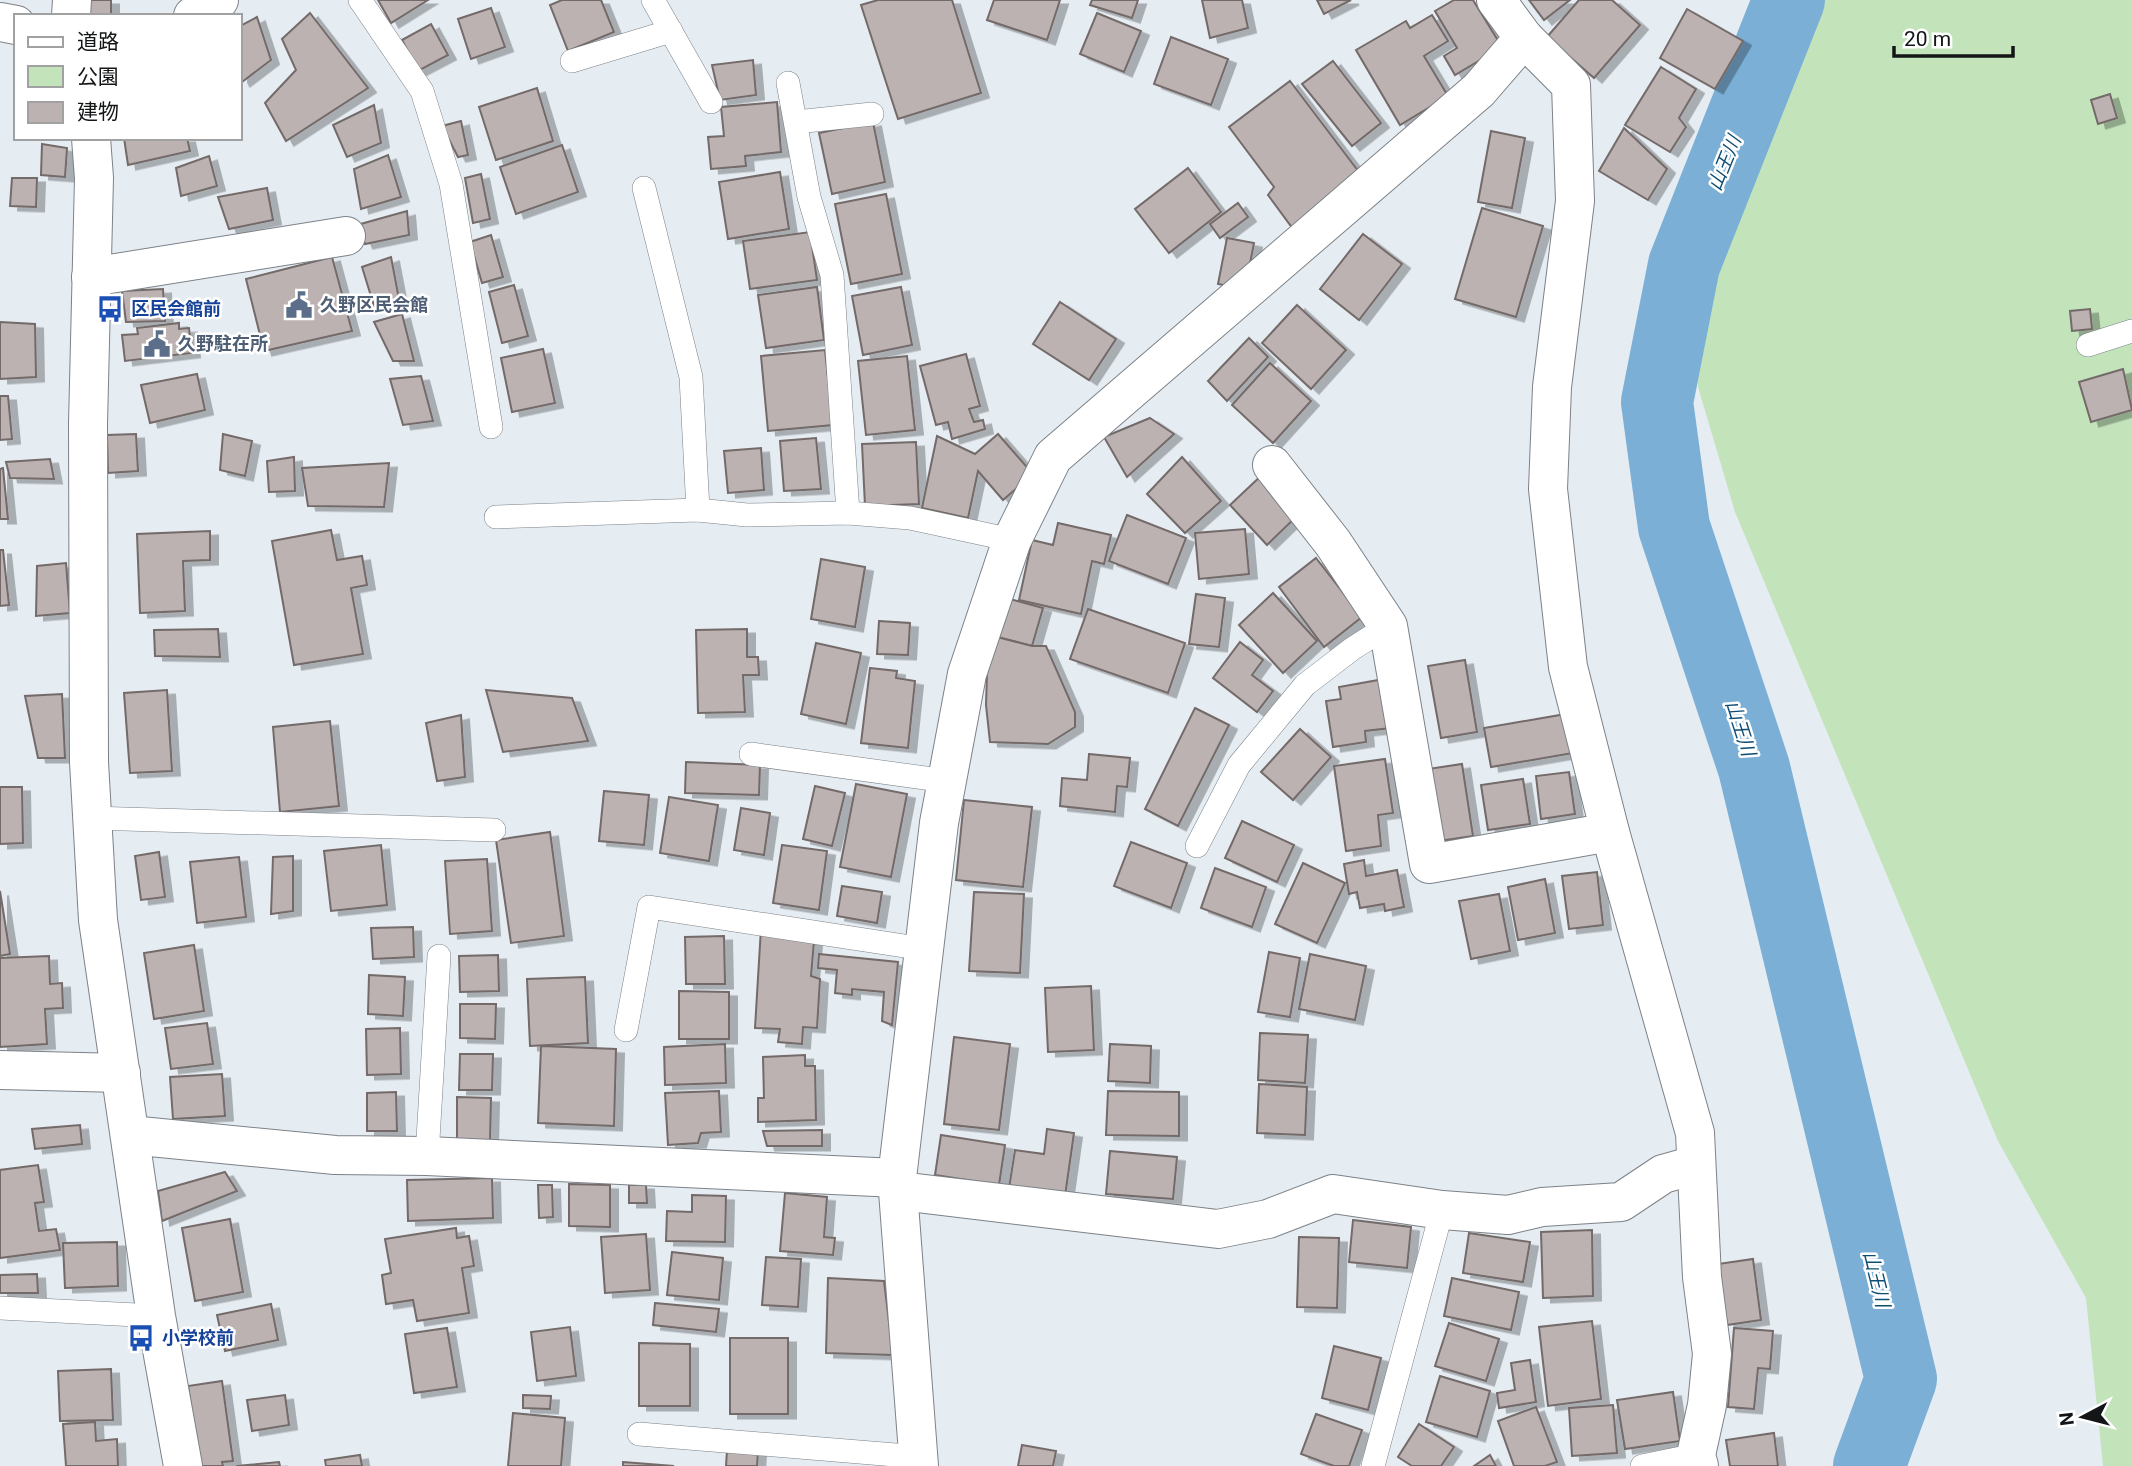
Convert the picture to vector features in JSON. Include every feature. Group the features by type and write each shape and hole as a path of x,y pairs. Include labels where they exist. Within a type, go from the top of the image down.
{"street":[{"path":"196,14 219,0"},
{"path":"1496,0 1524,38 1571,85 1575,201 1552,387 1548,489 1568,667 1610,832 1695,1133 1702,1277 1712,1354 1707,1405 1697,1461"},
{"path":"920,1462 898,1184 939,823 967,674 1012,540 1053,457 1479,90 1524,38"},
{"path":"91,140 94,178 88,438 91,817 98,920 156,1316 183,1466"},
{"path":"91,277 346,236"},
{"path":"1272,465 1333,543 1388,626 1429,864 1610,832"},
{"path":"0,1070 121,1073"},
{"path":"130,1135 334,1155 427,1156 898,1184 1218,1229 1268,1219 1333,1194 1442,1210 1508,1215 1542,1208 1621,1202 1663,1174 1695,1165"}],"lane":[{"path":"360,0 422,91 451,184 491,427"},
{"path":"653,0 711,102"},
{"path":"572,61 671,31"},
{"path":"788,83 809,197 832,275 848,513"},
{"path":"796,122 872,114"},
{"path":"644,188 691,377 698,510"},
{"path":"2088,345 2132,331"},
{"path":"496,517 698,510 747,515 848,513 911,518 1012,540"},
{"path":"1197,846 1239,765 1305,685 1352,649 1388,626"},
{"path":"751,754 947,780"},
{"path":"91,817 494,830"},
{"path":"626,1030 649,907 924,949"},
{"path":"427,1156 439,956"},
{"path":"1373,1466 1442,1210"},
{"path":"0,1308 156,1316"},
{"path":"639,1434 920,1462"},
{"path":"1642,1466 1697,1461"}],"green space":[{"path":"1781,0 2132,0 2132,1466 2103,1466 2086,1298 1998,1141 1735,512 1698,387 1690,254 1739,58"}],"building":[{"path":"87,0 111,0 111,14 87,14"},
{"path":"378,0 428,0 391,23"},
{"path":"562,0 601,0 614,32 568,51 550,5"},
{"path":"878,0 952,0 981,93 898,119 861,5"},
{"path":"994,0 1060,0 1047,40 987,20"},
{"path":"1092,0 1138,0 1132,18 1090,5"},
{"path":"1202,0 1242,0 1248,28 1210,38"},
{"path":"1317,0 1351,0 1324,14"},
{"path":"1454,0 1473,0 1502,47 1455,75 1444,56 1457,48 1435,11"},
{"path":"1529,0 1570,0 1544,20"},
{"path":"1579,0 1612,0 1640,25 1594,78 1547,37"},
{"path":"491,8 505,47 471,59 458,19"},
{"path":"1687,9 1743,41 1715,89 1660,58"},
{"path":"310,13 368,88 286,141 265,103 296,70 282,39"},
{"path":"1097,13 1141,31 1124,72 1080,54"},
{"path":"1432,15 1448,41 1424,56 1448,96 1400,125 1356,50 1406,21 1410,28"},
{"path":"257,17 271,60 242,82 242,25"},
{"path":"431,24 448,55 418,71 402,40"},
{"path":"1171,37 1228,59 1211,105 1154,84"},
{"path":"753,60 756,95 720,100 712,65"},
{"path":"1333,61 1381,123 1352,146 1302,84"},
{"path":"1661,67 1696,89 1679,118 1686,127 1670,152 1625,125"},
{"path":"1290,81 1365,180 1296,233 1268,195 1274,187 1229,127"},
{"path":"537,88 553,141 496,160 479,107"},
{"path":"2110,94 2117,118 2098,124 2091,100"},
{"path":"777,102 781,152 745,156 746,166 711,169 708,137 724,136 721,107"},
{"path":"374,105 381,143 347,157 333,125"},
{"path":"461,121 468,155 458,157 442,126"},
{"path":"873,122 885,182 832,194 819,133"},
{"path":"1624,128 1667,169 1648,200 1599,171"},
{"path":"1491,131 1525,138 1512,208 1478,202"},
{"path":"124,140 187,140 190,151 128,165"},
{"path":"42,144 67,148 65,177 41,175"},
{"path":"562,145 578,192 516,214 500,167"},
{"path":"388,155 401,197 361,209 354,169"},
{"path":"209,156 217,186 181,196 176,168"},
{"path":"1188,168 1221,212 1169,253 1135,209"},
{"path":"780,172 789,229 728,239 719,182"},
{"path":"481,174 490,219 473,223 465,178"},
{"path":"12,178 37,178 36,207 10,206"},
{"path":"267,188 273,220 229,229 218,197"},
{"path":"886,194 902,274 851,284 835,204"},
{"path":"1238,203 1248,217 1220,238 1210,224"},
{"path":"1482,208 1543,226 1516,317 1455,299"},
{"path":"407,211 409,235 365,244 357,225"},
{"path":"810,232 817,280 750,289 743,241"},
{"path":"1363,234 1402,264 1359,320 1320,289"},
{"path":"491,235 503,277 482,283 470,242"},
{"path":"1227,238 1254,243 1245,289 1218,284"},
{"name":"久野区民会館","path":"332,257 352,331 264,351 246,279"},
{"path":"391,257 399,299 374,306 362,267"},
{"path":"514,285 528,336 502,343 489,292"},
{"path":"817,287 824,340 766,348 758,295"},
{"path":"901,287 912,345 863,355 852,296"},
{"path":"163,289 165,321 126,322 122,291"},
{"path":"1060,302 1116,339 1089,380 1033,344"},
{"path":"1297,305 1346,350 1311,389 1262,343"},
{"path":"2090,309 2092,329 2072,331 2070,311"},
{"path":"402,314 414,361 393,361 374,322"},
{"path":"0,322 35,324 36,377 0,379"},
{"name":"久野駐在所","path":"179,323 179,329 189,328 192,353 125,361 122,335 138,334 137,328"},
{"path":"1249,338 1268,357 1227,401 1208,381"},
{"path":"543,349 555,403 512,412 501,358"},
{"path":"825,350 833,425 768,431 761,356"},
{"path":"966,354 980,406 969,409 974,422 983,420 985,429 952,439 948,422 936,425 920,366"},
{"path":"907,356 915,430 866,435 858,361"},
{"path":"1270,363 1311,401 1273,443 1232,405"},
{"path":"2123,369 2132,410 2091,422 2079,382"},
{"path":"197,374 205,410 150,423 141,385"},
{"path":"421,376 433,421 403,425 390,379"},
{"path":"0,396 8,396 12,439 0,440"},
{"path":"1150,418 1174,434 1127,477 1104,437"},
{"path":"136,434 138,471 108,473 107,435"},
{"path":"223,434 252,441 245,476 220,470"},
{"path":"998,434 1033,474 1003,500 978,471 968,518 922,508 937,436 975,454"},
{"path":"816,438 821,489 784,491 780,441"},
{"path":"916,442 919,504 865,506 862,444"},
{"path":"761,448 764,490 728,493 724,451"},
{"path":"294,457 295,491 269,492 267,461"},
{"path":"1182,457 1221,501 1185,533 1147,494"},
{"path":"50,459 54,479 10,478 6,462"},
{"path":"389,463 384,507 308,506 302,468"},
{"path":"3,468 8,519 0,519 0,469"},
{"path":"1264,473 1301,512 1267,545 1230,505"},
{"path":"1127,515 1186,538 1168,584 1109,561"},
{"path":"1058,523 1111,535 1104,564 1092,561 1081,614 1019,600 1032,540 1053,545"},
{"path":"1245,529 1249,574 1199,579 1195,533"},
{"path":"331,530 337,560 362,556 367,585 351,588 363,654 294,665 272,541"},
{"path":"210,531 210,560 183,561 185,611 140,613 137,534"},
{"path":"0,550 3,550 9,605 0,606"},
{"path":"1316,558 1362,617 1324,647 1279,587"},
{"path":"821,559 865,567 855,627 811,619"},
{"path":"66,563 70,613 36,616 37,566"},
{"path":"1273,593 1317,641 1283,673 1239,625"},
{"path":"1196,594 1225,598 1219,647 1189,644"},
{"path":"1010,599 1043,608 1032,646 997,637"},
{"path":"1088,609 1185,643 1168,693 1070,659"},
{"path":"879,621 910,623 908,655 877,654"},
{"path":"218,629 220,657 155,656 154,630"},
{"path":"747,629 747,657 758,657 759,675 743,675 745,712 698,713 696,630"},
{"path":"997,637 1032,646 1046,646 1075,712 1075,727 1048,744 990,742 986,705 987,673"},
{"path":"1240,642 1263,660 1252,675 1273,691 1257,712 1213,678"},
{"path":"816,643 861,653 846,724 801,714"},
{"path":"1465,660 1477,732 1441,738 1428,666"},
{"path":"870,668 897,671 896,678 915,681 908,748 861,743"},
{"path":"1384,679 1391,728 1365,731 1366,742 1333,747 1326,701 1341,699 1339,687"},
{"path":"167,690 172,771 130,773 124,693"},
{"path":"486,690 572,698 588,741 503,752"},
{"path":"62,694 65,758 38,758 25,696"},
{"path":"1195,708 1229,725 1178,826 1145,809"},
{"path":"1566,714 1573,753 1491,767 1484,728"},
{"path":"461,715 465,777 437,781 426,723"},
{"path":"330,721 339,806 280,812 273,727"},
{"path":"1300,729 1331,757 1293,800 1261,772"},
{"path":"1089,754 1130,758 1127,787 1117,786 1115,812 1060,806 1062,778 1087,780"},
{"path":"1385,759 1393,813 1378,815 1381,846 1346,851 1334,766"},
{"path":"686,762 760,765 759,795 685,793"},
{"path":"1462,764 1473,836 1439,841 1428,769"},
{"path":"1569,772 1575,814 1541,819 1536,776"},
{"path":"1523,779 1530,824 1488,830 1481,785"},
{"path":"856,784 907,794 891,877 840,867"},
{"path":"815,786 845,793 832,846 803,839"},
{"path":"0,787 22,787 23,843 0,844"},
{"path":"604,791 649,795 644,845 599,841"},
{"path":"669,797 718,805 709,861 660,853"},
{"path":"964,800 1032,807 1023,887 956,880"},
{"path":"741,808 770,813 764,855 734,850"},
{"path":"1242,821 1294,845 1277,882 1225,858"},
{"path":"550,832 564,936 511,943 496,840"},
{"path":"1131,842 1187,863 1171,908 1114,886"},
{"path":"381,845 387,905 331,911 324,851"},
{"path":"782,845 827,851 819,910 773,903"},
{"path":"159,852 165,897 141,900 135,856"},
{"path":"293,856 293,911 271,914 273,857"},
{"path":"239,857 246,917 197,923 190,862"},
{"path":"487,859 492,931 450,934 445,861"},
{"path":"1364,860 1366,876 1397,870 1404,907 1385,911 1384,904 1360,908 1357,892 1349,894 1344,864"},
{"path":"1303,863 1345,883 1317,943 1275,924"},
{"path":"1215,868 1266,887 1252,927 1201,908"},
{"path":"1597,872 1603,925 1569,929 1562,876"},
{"path":"1545,879 1555,933 1518,940 1508,887"},
{"path":"842,886 882,892 877,923 837,916"},
{"path":"0,891 10,954 0,956"},
{"path":"974,892 1024,894 1020,973 969,971"},
{"path":"1499,894 1510,951 1471,959 1459,901"},
{"path":"413,927 414,957 373,959 371,928"},
{"path":"761,928 814,941 811,976 820,979 817,1028 803,1027 802,1044 778,1042 780,1029 755,1028"},
{"path":"724,936 725,984 686,984 685,937"},
{"path":"194,945 204,1011 154,1019 144,953"},
{"path":"1269,952 1300,958 1290,1017 1258,1012"},
{"path":"819,954 898,962 892,1025 882,1021 884,992 852,989 852,995 835,993 837,970 818,968"},
{"path":"1310,954 1366,966 1355,1020 1299,1009"},
{"path":"498,955 499,991 460,992 459,956"},
{"path":"49,956 50,984 62,983 63,1008 45,1009 47,1044 0,1047 0,958"},
{"path":"369,975 405,977 403,1016 368,1014"},
{"path":"585,977 588,1043 530,1046 527,979"},
{"path":"1091,986 1094,1050 1048,1052 1045,988"},
{"path":"679,991 729,992 729,1039 679,1039"},
{"path":"460,1004 496,1004 495,1039 460,1038"},
{"path":"207,1023 213,1064 171,1069 165,1028"},
{"path":"400,1028 401,1074 367,1075 366,1029"},
{"path":"1260,1033 1308,1035 1305,1083 1258,1080"},
{"path":"954,1037 1010,1044 999,1130 944,1124"},
{"path":"725,1044 726,1083 665,1085 664,1047"},
{"path":"1110,1044 1151,1046 1150,1083 1108,1081"},
{"path":"541,1046 616,1049 614,1126 538,1123"},
{"path":"460,1054 493,1054 492,1090 459,1090"},
{"path":"805,1055 805,1066 815,1066 816,1120 758,1122 758,1098 764,1098 763,1057"},
{"path":"222,1074 225,1116 173,1119 170,1077"},
{"path":"1259,1084 1307,1087 1305,1135 1257,1133"},
{"path":"719,1091 721,1132 701,1133 698,1143 668,1145 665,1093"},
{"path":"1108,1091 1179,1092 1179,1136 1106,1135"},
{"path":"396,1092 397,1131 367,1131 367,1093"},
{"path":"457,1097 491,1098 490,1141 457,1140"},
{"path":"80,1125 82,1144 35,1149 32,1129"},
{"path":"1047,1129 1074,1133 1065,1196 1009,1188 1015,1150 1044,1154"},
{"path":"822,1130 822,1146 767,1146 763,1131"},
{"path":"941,1135 1005,1145 999,1185 935,1175"},
{"path":"1110,1151 1177,1157 1173,1199 1106,1194"},
{"path":"38,1165 44,1202 35,1203 39,1231 56,1229 60,1250 0,1258 0,1170"},
{"path":"225,1172 237,1191 162,1221 158,1191"},
{"path":"492,1178 493,1218 408,1221 407,1180"},
{"path":"569,1184 610,1185 610,1227 569,1226"},
{"path":"538,1185 552,1185 553,1217 539,1218"},
{"path":"629,1185 646,1185 647,1203 629,1203"},
{"path":"785,1193 827,1197 824,1237 835,1238 833,1255 780,1251"},
{"path":"692,1195 726,1196 725,1242 666,1241 667,1211 692,1212"},
{"path":"230,1219 243,1292 195,1301 182,1228"},
{"path":"1353,1220 1411,1227 1407,1268 1349,1262"},
{"path":"456,1228 457,1238 469,1236 474,1266 462,1268 469,1313 417,1321 413,1300 386,1304 382,1275 391,1273 385,1239"},
{"path":"1592,1230 1593,1296 1543,1298 1541,1232"},
{"path":"1469,1233 1530,1242 1523,1282 1463,1273"},
{"path":"646,1234 650,1290 605,1293 601,1237"},
{"path":"1299,1237 1339,1238 1337,1308 1297,1307"},
{"path":"117,1242 118,1286 65,1288 63,1243"},
{"path":"672,1252 723,1258 719,1300 667,1295"},
{"path":"766,1257 801,1259 798,1307 762,1305"},
{"path":"1753,1259 1761,1320 1727,1325 1718,1264"},
{"path":"37,1274 38,1293 0,1293 0,1275"},
{"path":"828,1278 884,1281 893,1355 826,1353"},
{"path":"1452,1278 1519,1292 1511,1330 1444,1316"},
{"path":"655,1303 719,1309 716,1332 653,1325"},
{"path":"271,1304 278,1340 225,1351 217,1315"},
{"path":"1592,1321 1601,1399 1548,1406 1539,1327"},
{"path":"1449,1323 1499,1339 1486,1381 1435,1366"},
{"path":"570,1327 576,1376 537,1381 531,1332"},
{"path":"447,1328 457,1387 414,1393 405,1334"},
{"path":"1734,1328 1773,1331 1770,1369 1758,1368 1754,1409 1728,1407"},
{"path":"730,1338 788,1338 788,1414 730,1414"},
{"path":"639,1343 690,1344 690,1406 639,1406"},
{"path":"1334,1346 1381,1358 1368,1410 1322,1398"},
{"path":"1530,1360 1536,1402 1499,1408 1497,1393 1515,1390 1511,1363"},
{"path":"111,1369 113,1420 60,1421 58,1371"},
{"path":"1440,1376 1490,1391 1477,1437 1426,1422"},
{"path":"222,1381 233,1461 222,1462 223,1466 200,1466 188,1386"},
{"path":"1673,1392 1680,1441 1625,1449 1617,1400"},
{"path":"285,1395 289,1425 252,1431 247,1400"},
{"path":"523,1395 551,1396 550,1409 523,1408"},
{"path":"1613,1405 1617,1453 1572,1456 1569,1408"},
{"path":"1536,1407 1557,1462 1545,1466 1514,1466 1498,1421"},
{"path":"513,1413 565,1418 561,1466 508,1466"},
{"path":"1316,1414 1362,1430 1349,1466 1334,1466 1301,1454"},
{"path":"95,1422 96,1441 117,1439 118,1466 66,1466 63,1424"},
{"path":"1419,1424 1454,1447 1441,1466 1412,1466 1398,1457"},
{"path":"1774,1433 1778,1466 1730,1466 1726,1440"},
{"path":"1022,1445 1056,1451 1053,1466 1018,1466"},
{"path":"727,1450 758,1451 757,1466 726,1466"},
{"path":"360,1455 362,1466 326,1466 325,1460"},
{"path":"1490,1455 1496,1466 1474,1466"},
{"path":"279,1462 280,1466 236,1466"},
{"path":"623,1462 674,1466 623,1466"}],"waterway":[{"name":"山王川","path":"1789,0 1684,265 1657,402 1674,527 1754,768 1901,1379 1869,1466"}],"place":[{"name":"久野区民会館","path":"299,305"},
{"name":"区民会館前","path":"110,309"},
{"name":"久野駐在所","path":"157,344"},
{"name":"小学校前","path":"141,1338"}]}
